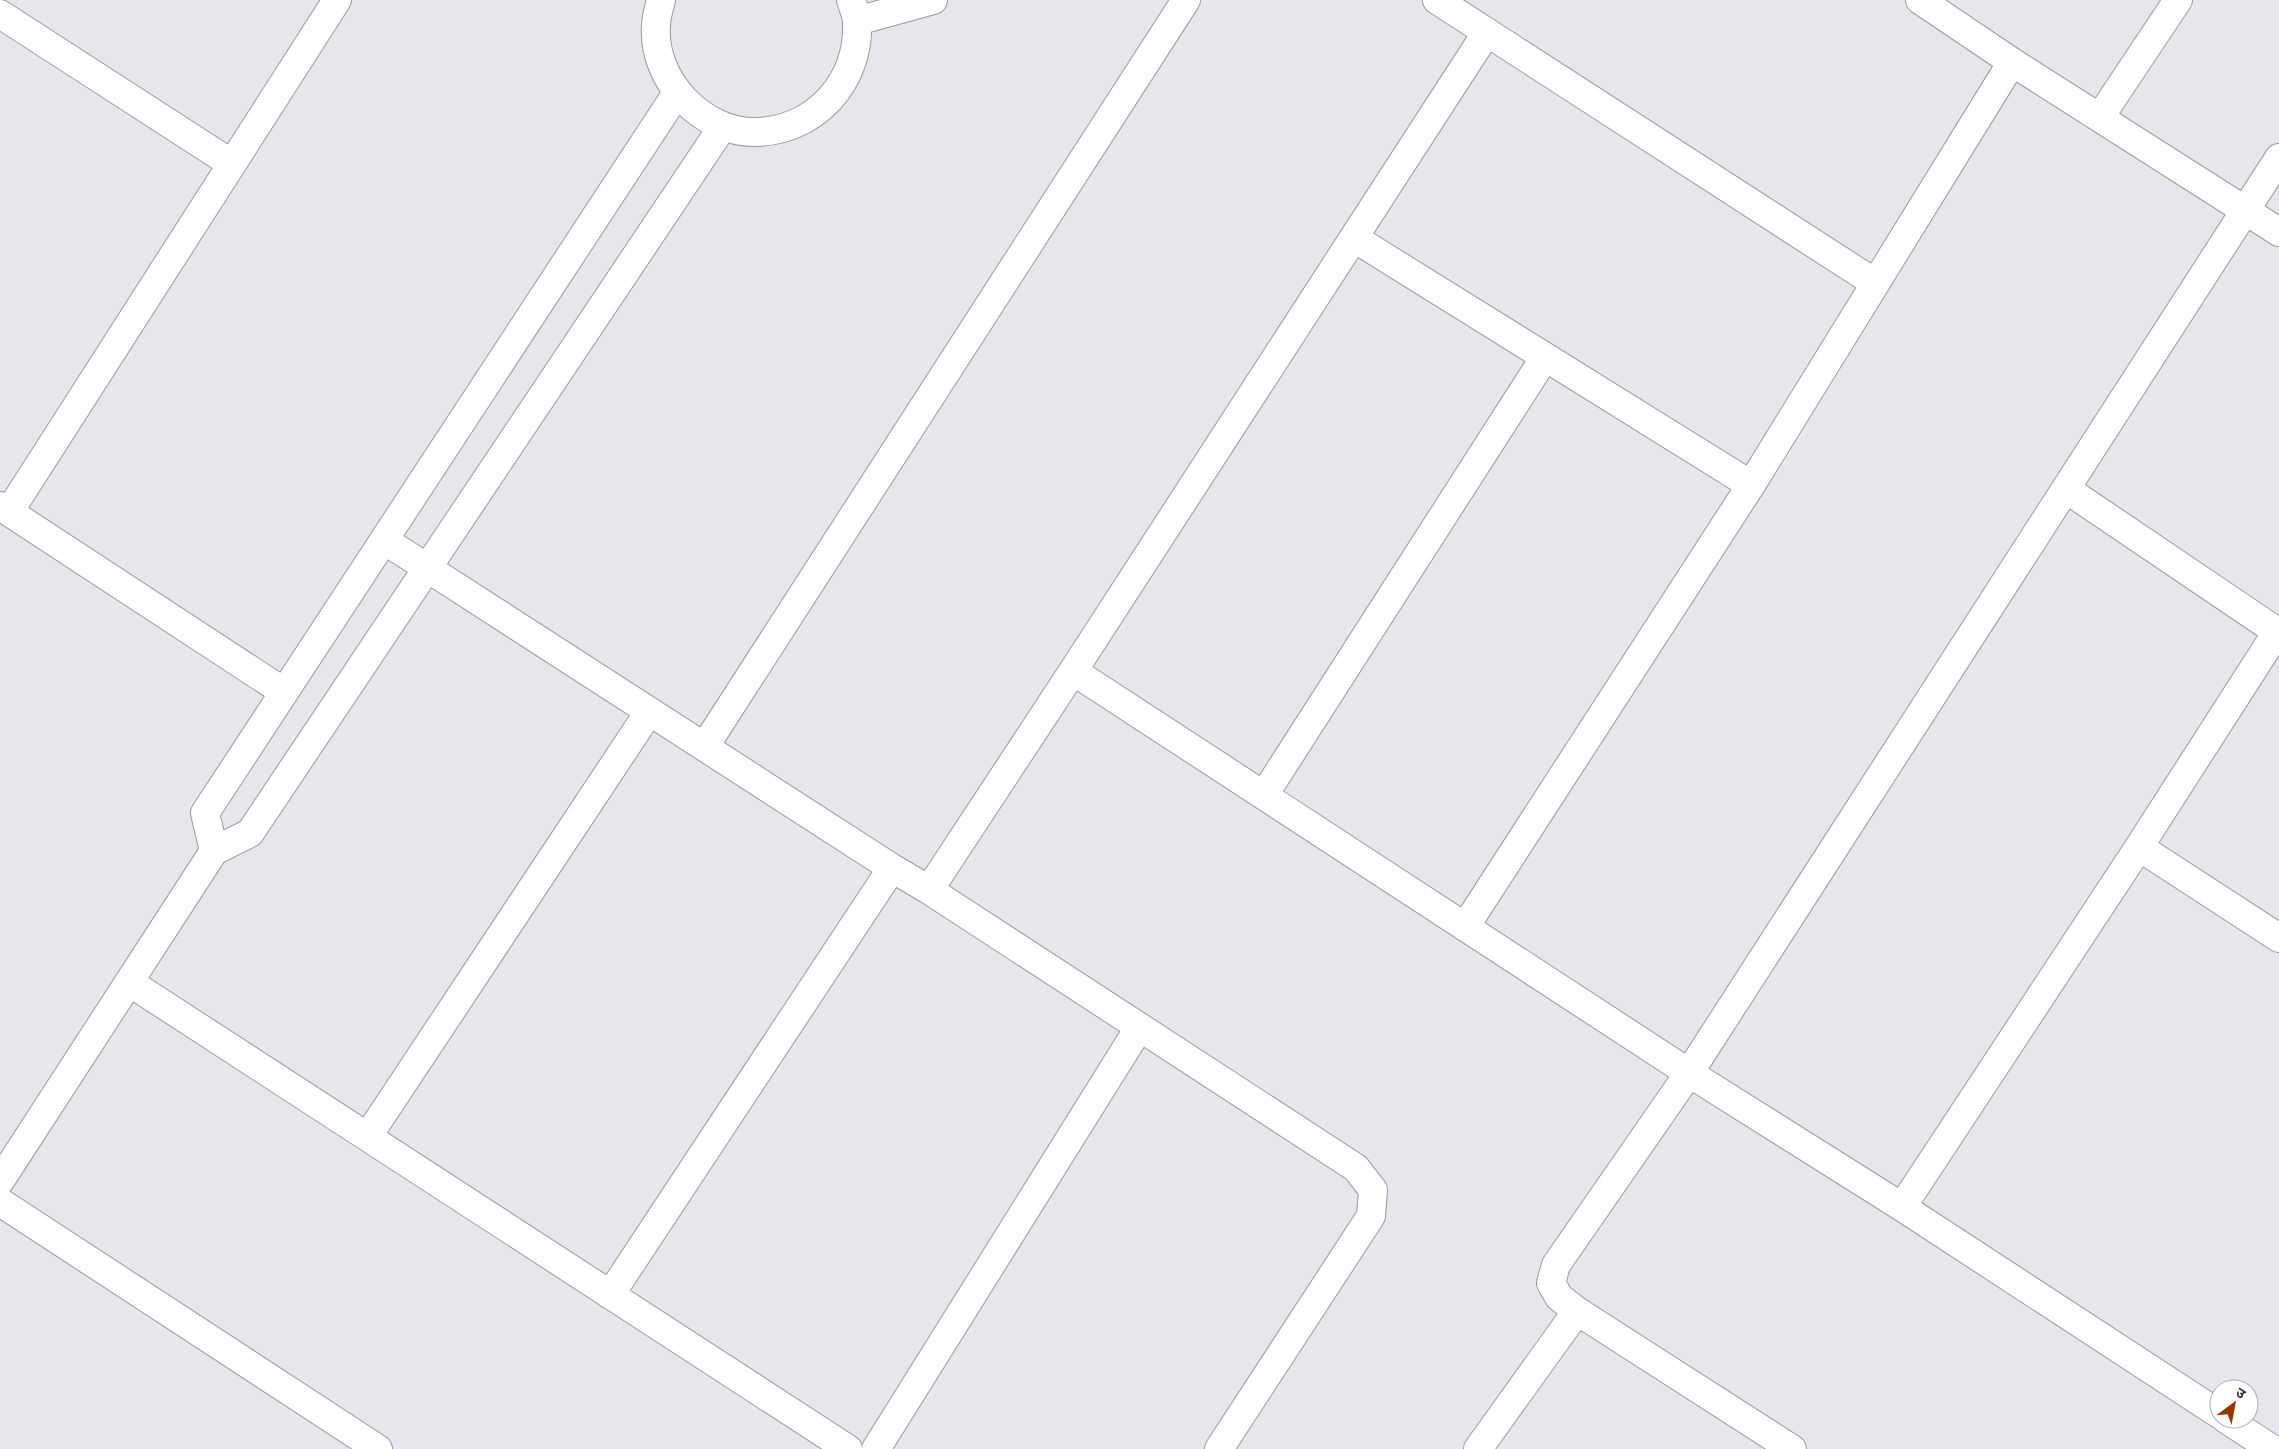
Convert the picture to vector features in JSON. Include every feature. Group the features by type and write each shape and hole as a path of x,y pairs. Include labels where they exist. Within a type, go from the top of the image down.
{"street":[{"path":"284,692 5,509 232,164 337,0"},
{"path":"661,0 655,27 660,62 678,93 697,113 723,126 756,132 789,127 819,111 842,86 855,55 854,10 933,0"},
{"path":"705,746 828,552 1186,0"},
{"path":"1437,0 1875,283"},
{"path":"1920,0 2012,62 2279,232"},
{"path":"2100,117 2178,0"},
{"path":"0,14 232,164"},
{"path":"929,890 1487,32"},
{"path":"1465,926 1751,485 2012,62"},
{"path":"214,851 205,813 678,93"},
{"path":"0,1181 214,851 250,833 723,126"},
{"path":"1792,1449 1558,1297 1551,1283 1556,1265 1689,1073 2279,158"},
{"path":"1354,238 1751,485"},
{"path":"1264,795 1546,357"},
{"path":"1902,1207 2278,633 2066,489"},
{"path":"384,540 929,890 1356,1168 1373,1190 1371,1216 1219,1449"},
{"path":"1073,671 1689,1073 1902,1207 2209,1407"},
{"path":"368,1136 650,712"},
{"path":"2139,847 2279,938"},
{"path":"610,1294 892,868"},
{"path":"129,982 848,1449"},
{"path":"876,1449 1139,1028"},
{"path":"0,1202 378,1449"},
{"path":"1478,1449 1577,1311"},
{"path":"2241,1429 2272,1449"}]}
